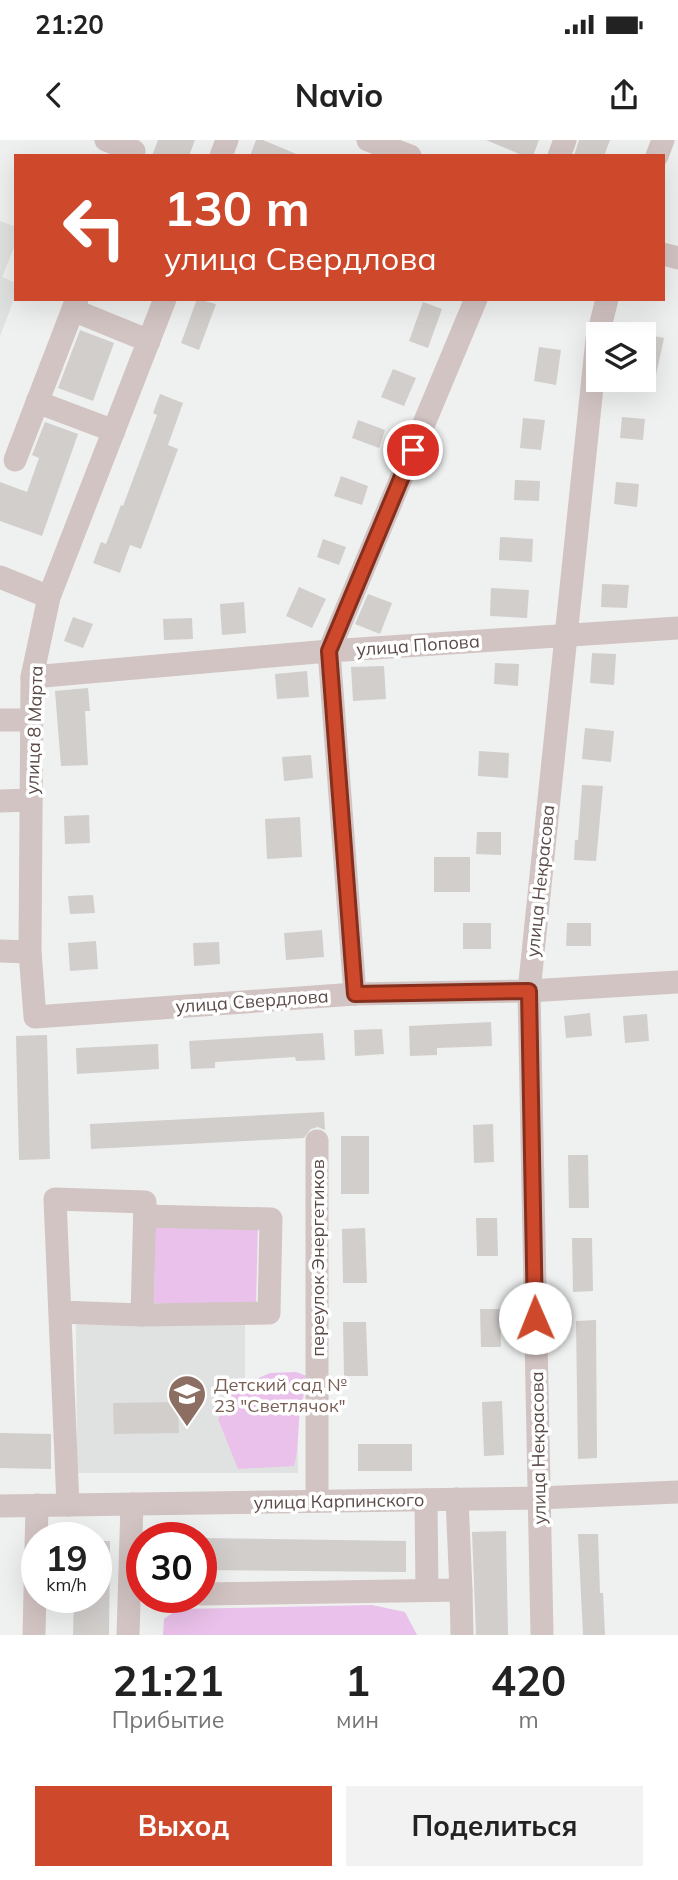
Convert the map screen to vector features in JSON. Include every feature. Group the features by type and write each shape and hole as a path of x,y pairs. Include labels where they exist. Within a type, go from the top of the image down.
{"street":[{"path":"106,140 134,151 133,154"},
{"path":"368,140 405,154"},
{"name":"улица 8 Марта","path":"35,1017 30,952 32,677 49,597 164,301"},
{"path":"355,994 329,651 475,301"},
{"name":"улица Некрасова","path":"542,1635 529,991 597,339 606,301"},
{"path":"15,460 75,305 149,341"},
{"path":"37,401 114,431"},
{"path":"0,577 49,597"},
{"name":"улица Попова","path":"32,677 329,651 678,628"},
{"path":"0,720 32,720"},
{"path":"0,801 31,800"},
{"path":"0,951 30,952"},
{"name":"улица Свердлова","path":"35,1017 355,994 529,991 678,982"},
{"name":"переулок Энергетиков","path":"317,1141 317,1501"},
{"path":"68,1505 55,1199 145,1202 142,1315"},
{"path":"60,1312 142,1315 269,1312 271,1219 145,1216"},
{"name":"улица Карпинского","path":"0,1506 538,1498 678,1492"},
{"path":"457,1499 461,1635"},
{"path":"426,1500 427,1590"},
{"path":"132,1504 133,1522"},
{"path":"34,1635 37,1505"},
{"path":"217,1594 461,1590"},
{"path":"128,1635 132,1613"}],"shaded area":[{"path":"0,221 14,226 14,248 2,277 14,282 14,299 0,336"},
{"path":"155,1223 258,1225 256,1305 154,1303"},
{"name":"Детский сад № 23 \"Светлячок\"","path":"76,1323 245,1323 245,1382 297,1382 298,1473 77,1473"},
{"path":"296,1372 307,1376 294,1466 238,1469 218,1419 237,1384 270,1373"},
{"path":"372,1605 405,1612 417,1635 163,1635 164,1619 172,1613 217,1613 217,1608"}],"building":[{"path":"158,140 195,140 190,154 153,154"},
{"path":"256,140 263,140 296,154 251,154"},
{"path":"486,140 539,140 534,154 519,154"},
{"path":"579,140 610,140 605,154 575,154"},
{"path":"196,301 216,304 199,350 181,343"},
{"path":"423,302 442,309 428,348 409,341"},
{"path":"80,330 114,343 93,401 58,388"},
{"path":"656,336 664,338 656,375"},
{"path":"539,347 561,350 556,385 534,381"},
{"path":"393,369 416,378 404,406 381,397"},
{"path":"160,394 183,403 168,445 178,449 141,549 130,545 120,573 93,563 101,542 106,544 121,505 123,506 157,415 153,413"},
{"path":"622,417 645,419 643,440 620,438"},
{"path":"523,418 545,420 541,450 520,448"},
{"path":"358,420 385,430 379,448 352,438"},
{"path":"45,422 78,434 42,536 0,521 0,482 27,492 39,458 32,455"},
{"path":"341,476 368,486 362,505 334,496"},
{"path":"515,480 540,481 539,501 514,500"},
{"path":"616,482 639,484 637,507 614,504"},
{"path":"500,537 533,539 532,562 499,560"},
{"path":"323,539 346,547 339,565 317,557"},
{"path":"602,584 629,585 627,608 601,607"},
{"path":"299,587 326,599 312,628 286,616"},
{"path":"491,588 529,590 527,618 490,616"},
{"path":"368,594 392,603 380,634 355,624"},
{"path":"244,602 246,633 222,635 220,604"},
{"path":"73,617 93,624 83,648 64,641"},
{"path":"192,618 193,639 164,640 163,619"},
{"path":"592,653 616,654 614,685 590,683"},
{"path":"495,663 519,664 518,686 494,684"},
{"path":"384,666 386,699 353,701 351,667"},
{"path":"307,671 309,697 277,699 275,674"},
{"path":"88,688 90,711 85,711 88,765 61,766 55,691"},
{"path":"585,728 614,731 611,762 582,759"},
{"path":"479,751 509,753 508,778 478,776"},
{"path":"311,755 313,778 284,781 282,757"},
{"path":"582,785 603,786 596,861 574,860"},
{"path":"89,815 90,843 65,844 64,816"},
{"path":"300,817 302,857 267,859 265,819"},
{"path":"477,832 501,832 501,855 476,854"},
{"path":"434,857 470,857 470,892 434,892"},
{"path":"93,895 95,913 70,914 68,896"},
{"path":"463,923 491,923 491,949 463,949"},
{"path":"567,923 591,923 591,946 566,946"},
{"path":"322,930 324,957 286,960 284,933"},
{"path":"96,941 98,969 70,971 68,943"},
{"path":"219,942 220,964 194,966 193,943"},
{"path":"590,1013 592,1036 566,1038 564,1016"},
{"path":"647,1014 649,1041 625,1043 623,1016"},
{"path":"491,1022 492,1046 437,1048 437,1055 410,1056 409,1026"},
{"path":"382,1029 384,1054 355,1056 354,1030"},
{"path":"323,1033 325,1060 296,1061 295,1057 215,1062 215,1068 191,1069 189,1041"},
{"path":"47,1035 50,1159 19,1160 16,1036"},
{"path":"158,1044 159,1069 77,1074 76,1048"},
{"path":"324,1112 325,1130 318,1127 311,1129 304,1138 91,1149 90,1124"},
{"path":"493,1124 494,1162 474,1163 473,1125"},
{"path":"341,1136 369,1136 369,1194 341,1194"},
{"path":"568,1155 588,1155 589,1208 569,1208"},
{"path":"476,1218 497,1218 498,1256 477,1256"},
{"path":"365,1228 367,1283 343,1283 342,1229"},
{"path":"572,1238 592,1238 593,1291 573,1292"},
{"path":"480,1309 500,1309 501,1347 481,1347"},
{"path":"596,1320 597,1458 578,1459 576,1321"},
{"path":"343,1322 366,1322 368,1376 344,1376"},
{"path":"502,1401 504,1455 484,1456 482,1402"},
{"path":"178,1402 179,1433 114,1434 113,1403"},
{"path":"0,1433 51,1434 51,1469 0,1468"},
{"path":"358,1444 412,1444 412,1471 358,1471"},
{"path":"506,1531 508,1635 476,1635 472,1532"},
{"path":"578,1534 598,1534 605,1635 583,1635"},
{"path":"217,1538 406,1541 406,1572 217,1570"},
{"path":"74,1613 109,1613 109,1635 73,1635"}],"place":[{"name":"Детский сад № 23 \"Светлячок\"","path":"187,1428"}],"route":[{"path":"413,450 329,651 355,994 529,991 535,1318"}]}
